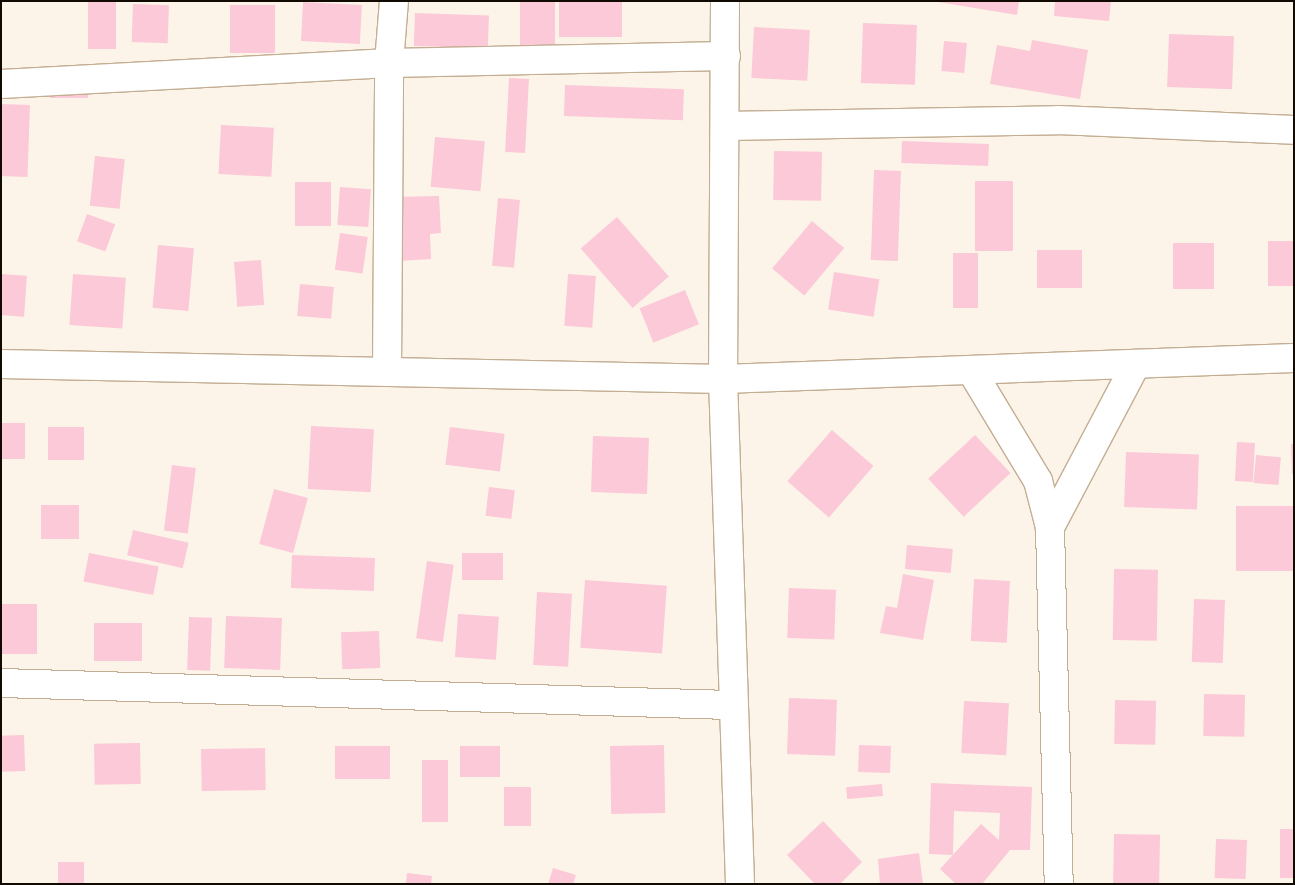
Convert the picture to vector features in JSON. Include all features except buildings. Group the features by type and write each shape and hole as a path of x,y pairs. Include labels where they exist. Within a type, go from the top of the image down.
{"street":[{"path":"387,372 389,63 394,1"},
{"path":"724,1 726,56 723,379 731,705 740,884"},
{"path":"1,84 389,63 726,56"},
{"path":"725,126 1058,120 1294,130"},
{"path":"1,364 723,379 1294,358"},
{"path":"1050,527 1136,364"},
{"path":"971,370 1038,481 1050,527 1058,884"},
{"path":"1,683 731,705"}]}
